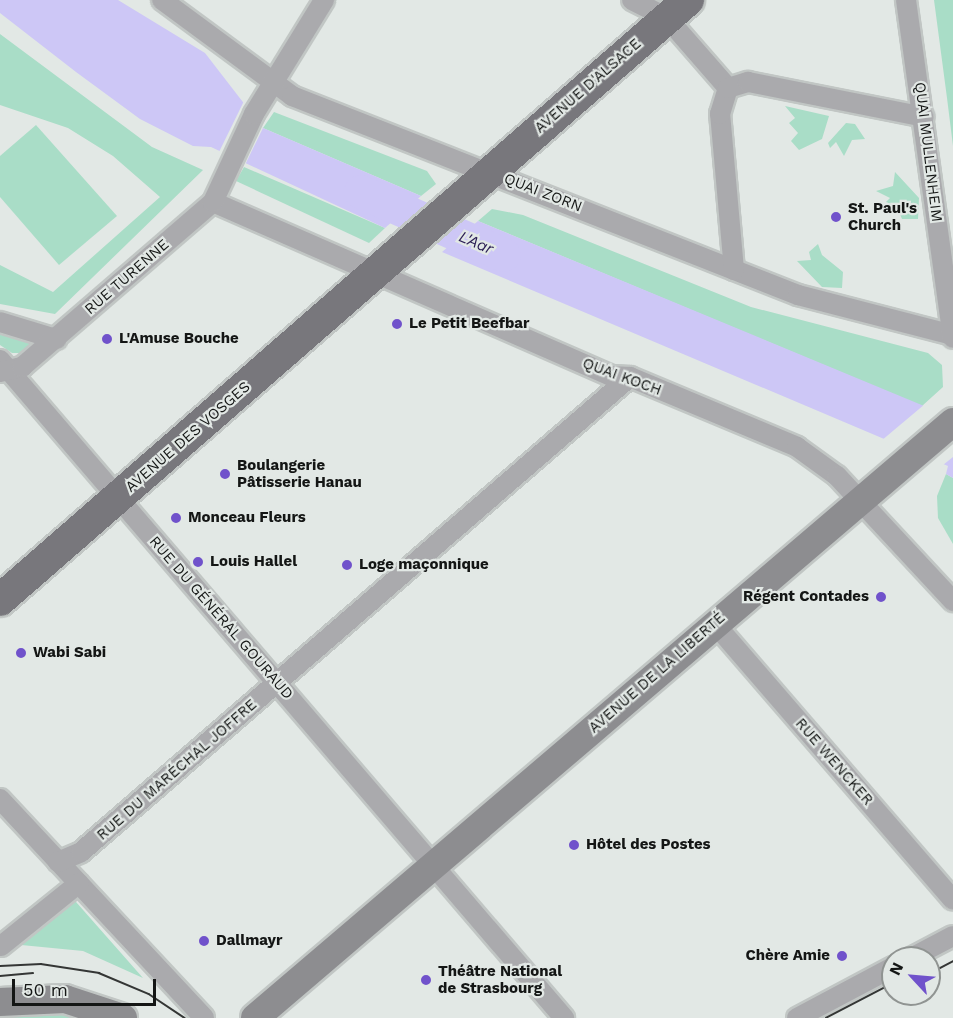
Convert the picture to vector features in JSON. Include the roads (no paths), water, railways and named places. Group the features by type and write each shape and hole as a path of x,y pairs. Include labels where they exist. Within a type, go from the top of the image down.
{"main road":[{"name":"AVENUE D'ALSACE","path":"462,196 677,9"},
{"name":"AVENUE DES VOSGES","path":"0,600 387,264 462,196"}],"street":[{"name":"QUAI ZORN","path":"162,0 292,96 822,303 951,336"},
{"name":"RUE TURENNE","path":"3,367 22,367 213,202 231,159 254,114 324,0"},
{"path":"632,0 677,9 728,88 720,114 734,270"},
{"name":"QUAI MULLENHEIM","path":"906,0 924,117 951,336"},
{"path":"728,88 748,82 924,117"},
{"name":"QUAI KOCH","path":"213,202 387,264 611,376 630,377 797,447 818,459 953,601"},
{"path":"0,322 56,339"},
{"name":"RUE DU GÉNÉRAL GOURAUD","path":"3,367 278,683 564,1018"},
{"name":"RUE DU MARÉCHAL JOFFRE","path":"51,858 81,852 630,377"},
{"name":"AVENUE DE LA LIBERTÉ","path":"255,1018 953,422"},
{"name":"RUE WENCKER","path":"715,624 953,900"},
{"path":"0,799 51,858 79,882 204,1018"},
{"path":"1,946 79,882"},
{"path":"934,946 953,936"},
{"path":"797,1018 881,973"},
{"path":"0,1002 65,999 123,1018"}],"water":[{"path":"0,0 118,0 205,53 263,128 421,196 385,228 211,147 193,146 140,119 76,72 0,13"},
{"path":"478,221 953,418 953,478 946,474 948,466 442,252"}],"waterway":[{"name":"L'Aar","path":"361,192 504,255"}],"tram line":[{"path":"941,968 953,961"},
{"path":"0,966 41,964 99,973 149,994 185,1018"},
{"path":"0,976 33,973"},
{"path":"826,1018 881,989"}],"place":[{"name":"St. Paul's Church","path":"836,217"},
{"name":"Le Petit Beefbar","path":"397,324"},
{"name":"L'Amuse Bouche","path":"107,339"},
{"name":"Boulangerie Pâtisserie Hanau","path":"225,474"},
{"name":"Monceau Fleurs","path":"176,518"},
{"name":"Louis Hallel","path":"198,562"},
{"name":"Loge maçonnique","path":"347,565"},
{"name":"Régent Contades","path":"881,597"},
{"name":"Wabi Sabi","path":"21,653"},
{"name":"Hôtel des Postes","path":"574,845"},
{"name":"Dallmayr","path":"204,941"},
{"name":"Chère Amie","path":"842,956"},
{"name":"Théâtre National de Strasbourg","path":"426,980"}]}
